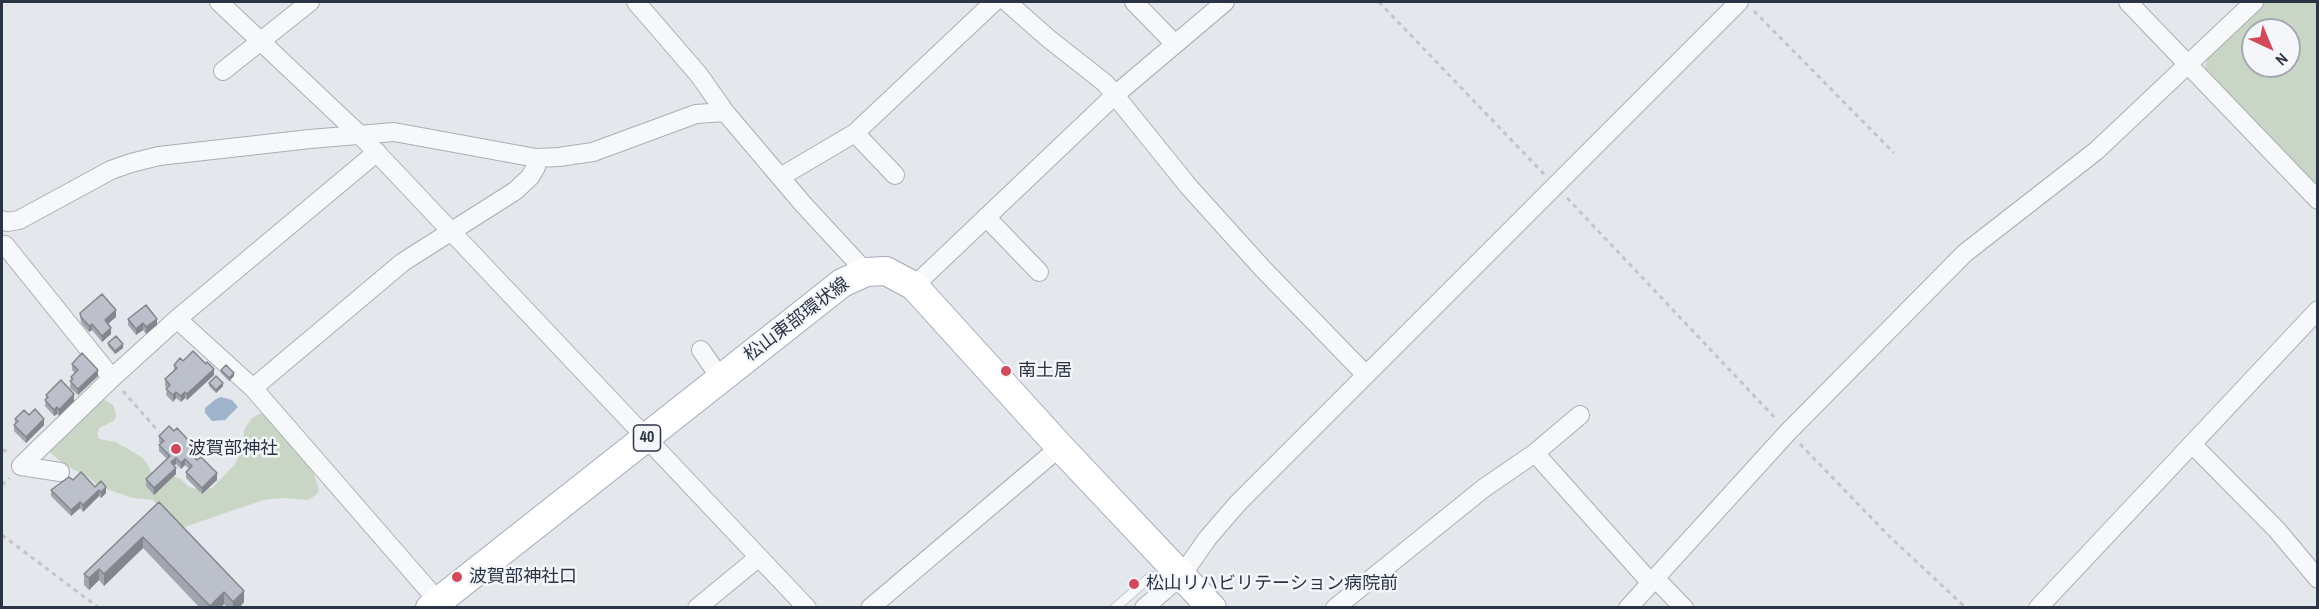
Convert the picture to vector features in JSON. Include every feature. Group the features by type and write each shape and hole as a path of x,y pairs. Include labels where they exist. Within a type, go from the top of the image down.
{"main road":[{"name":"松山東部環状線","path":"437,605 842,283 866,272 886,271 914,286 1060,447 1173,583 1212,608"}],"street":[{"path":"219,2 362,136 807,608"},
{"path":"223,70 310,2"},
{"path":"636,2 699,75 725,112 782,176 803,204 866,272"},
{"path":"782,176 855,133 994,2"},
{"path":"1007,2 1105,83 1196,195 1263,269 1365,374"},
{"path":"1134,2 1175,44"},
{"path":"914,286 1115,95 1225,2"},
{"path":"2128,2 2318,200"},
{"path":"1628,608 1788,432 1965,253 2096,151 2254,2"},
{"path":"1144,608 1173,583 1238,503 1365,374 1556,186 1746,6"},
{"path":"112,378 3,246 4,221 19,220 111,170 159,156 394,132 536,158 593,152 696,114 725,112"},
{"path":"855,133 895,175"},
{"path":"60,472 21,466 177,319 377,152"},
{"path":"253,388 403,262 515,191 530,177 536,167 536,158"},
{"path":"986,217 1039,272"},
{"path":"2038,608 2318,310"},
{"path":"177,319 253,388 437,605"},
{"path":"701,350 721,379"},
{"path":"1335,608 1484,488 1535,453 1580,415"},
{"path":"2192,444 2277,530 2318,579"},
{"path":"870,608 1060,447"},
{"path":"1535,453 1653,580 1684,608"},
{"path":"697,608 759,557"}],"lane":[{"path":"1115,608 1151,576 1173,583"}],"path":[{"path":"1379,2 1788,432 1890,536 1966,608"},
{"path":"1746,6 1893,153"},
{"path":"112,378 159,432"},
{"path":"2,535 99,608"}],"green space":[{"path":"2263,2 2317,2 2317,189 2204,73 2207,58 2241,24 2241,78 2301,78 2301,18 2247,18"},
{"path":"102,398 113,405 116,413 115,420 99,428 97,434 99,439 116,442 143,458 154,478 172,476 180,478 189,487 201,490 212,488 235,464 244,443 244,430 252,418 263,412 311,465 319,490 308,500 282,498 263,500 179,529 153,500 133,498 100,487 47,450"}],"water":[{"path":"221,397 232,400 238,407 225,420 212,421 205,413 205,408"}],"building":[{"path":"102,294 116,310 105,320 111,328 102,336 92,324 89,326 80,313"},
{"path":"146,305 157,319 146,327 143,323 136,329 128,319"},
{"path":"116,336 123,344 115,351 108,343"},
{"path":"193,351 214,369 187,394 185,392 181,396 176,392 173,395 166,389 170,385 165,379 177,368 174,365 180,358 183,361"},
{"path":"82,353 98,370 78,389 70,381 78,370 72,364"},
{"path":"226,365 234,373 229,378 221,370"},
{"path":"216,376 223,383 216,390 209,383"},
{"path":"61,380 74,394 59,410 57,407 54,410 45,400 48,397 46,395"},
{"path":"35,409 44,419 26,437 14,425 18,421 15,419 24,410 29,415"},
{"path":"169,426 174,431 177,428 191,443 188,446 197,460 201,457 217,473 202,488 186,472 192,466 185,459 181,463 176,458 171,462 176,468 154,488 146,479 170,456 159,445 164,441 159,436"},
{"path":"81,472 95,487 101,481 106,487 101,492 99,490 83,505 80,502 71,510 51,490 69,477 73,480"},
{"path":"159,502 244,591 233,602 224,592 210,606 143,537 104,574 99,569 89,578 84,574"}],"place":[{"name":"南土居","path":"1006,371"},
{"name":"波賀部神社","path":"176,449"},
{"name":"波賀部神社口","path":"457,577"},
{"name":"松山リハビリテーション病院前","path":"1134,584"}]}
